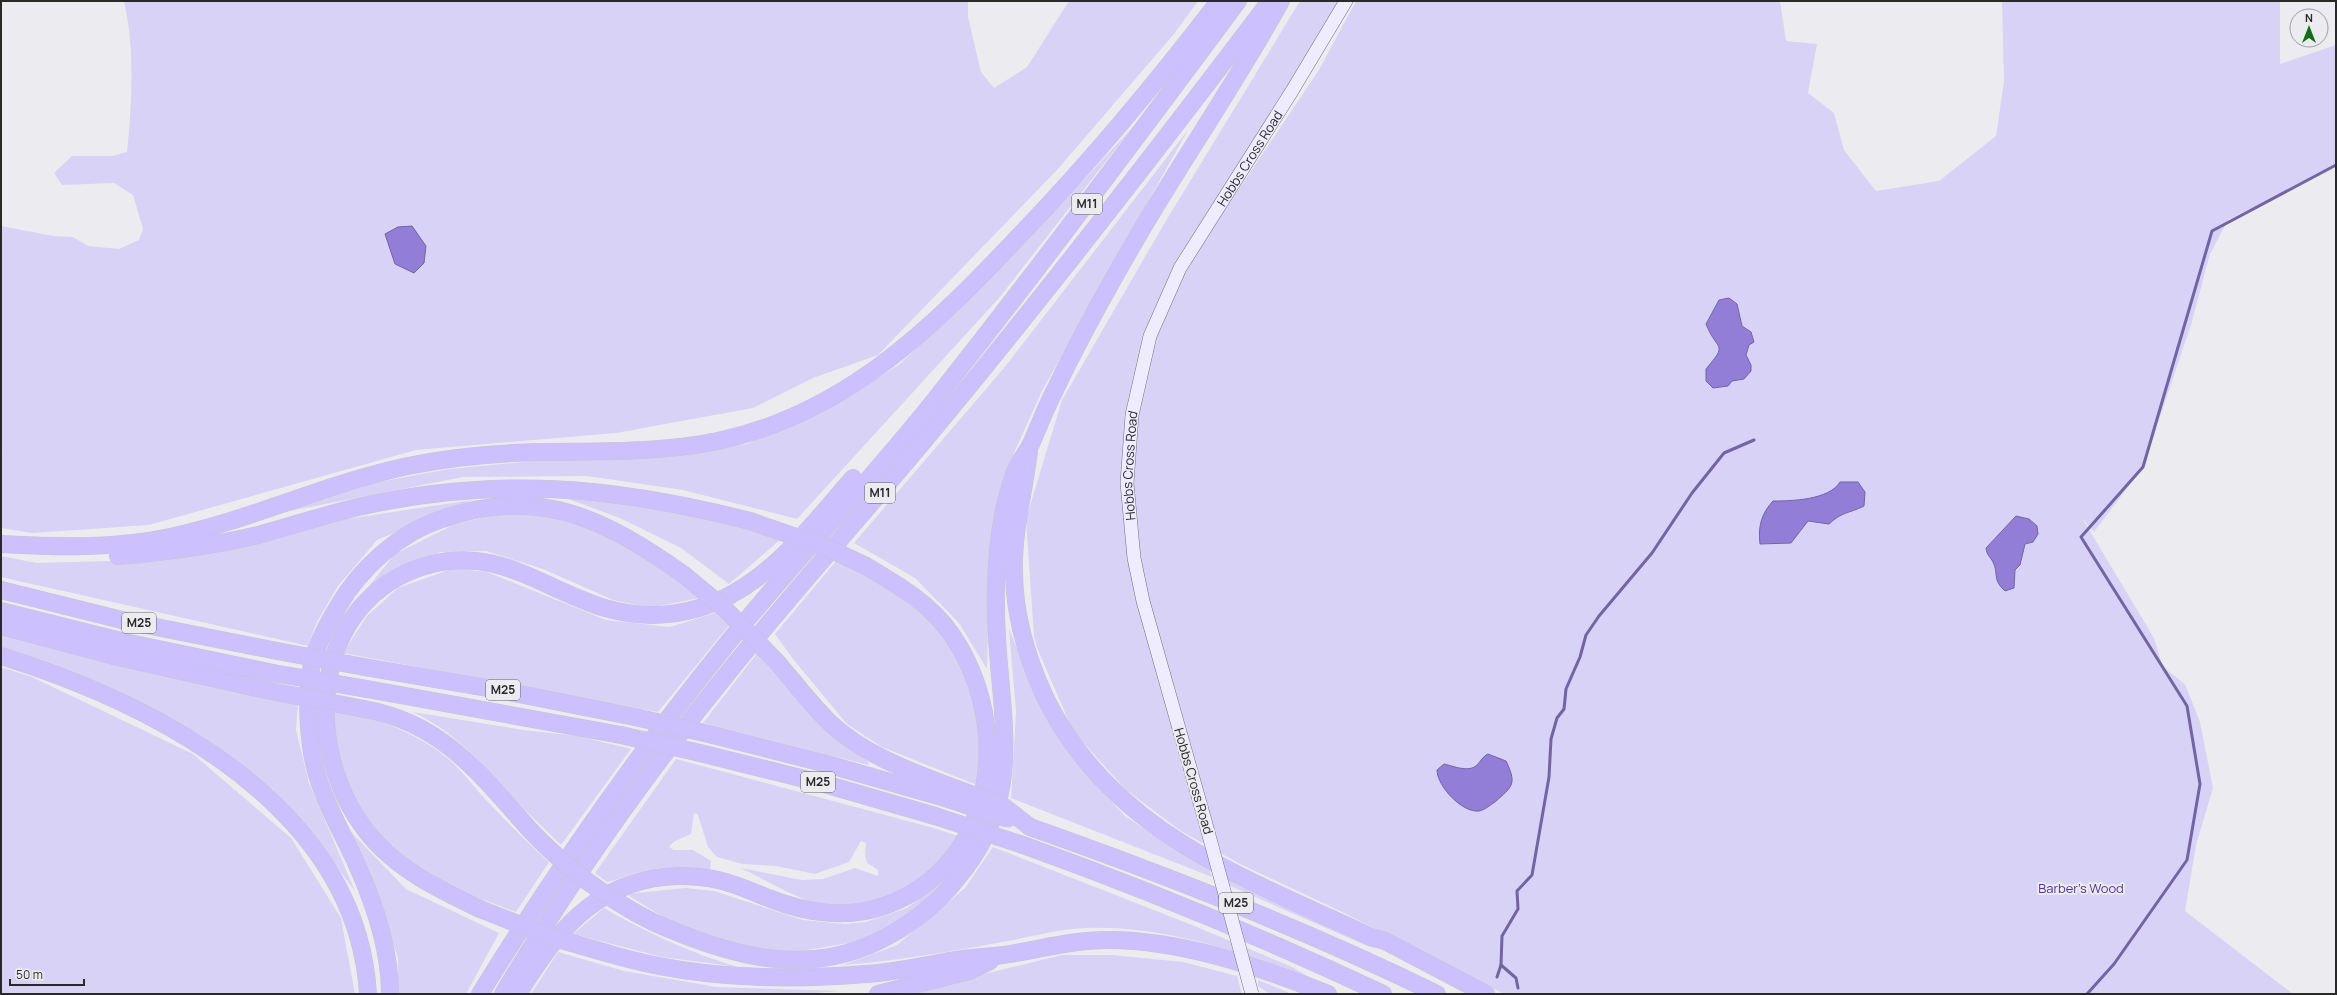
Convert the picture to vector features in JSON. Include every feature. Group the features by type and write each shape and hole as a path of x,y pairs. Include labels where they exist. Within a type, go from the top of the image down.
{"highway":[{"path":"1,545 71,546 121,544 149,541 212,526 323,489 411,466 494,454 643,450 696,445 746,433 797,415 844,392 888,362 947,309 1074,178 1152,88 1219,1"},
{"name":"M11","path":"480,994 579,841 642,752 728,643 932,403 1104,183 1238,1"},
{"name":"M11","path":"502,994 595,852 694,715 986,365 1122,197 1270,1"},
{"path":"1281,1 1114,277 1060,378 1030,446 1015,533 1014,572 1018,612 1024,639 1037,677 1054,714 1075,747 1119,798 1150,824 1230,870 1371,937 1385,941 1486,994"},
{"path":"932,403 869,460 773,564 745,587 708,605 687,611 660,615 622,612 591,603 512,568 471,560 447,562 417,569 386,586 365,604 349,623 339,640 329,674 326,732 330,757 337,779 360,822 385,851 417,877 480,909 551,937 648,964 703,972 813,977 892,971 962,959 1003,955 1076,942 1141,942 1220,958 1328,994"},
{"name":"M25","path":"1,611 118,640 291,676 411,715 433,727 455,742 477,763 486,779 530,830 554,855 577,875 611,899 653,922 693,939 738,954 777,960 813,959 865,947 904,927 944,895 963,872 987,833 1000,794 1005,740 997,641 996,595 998,555 1007,500 1015,470 1030,446"},
{"path":"1,545 43,554 84,557 165,552 217,544 364,506 441,493 490,488 597,491 678,504 750,521 828,548 866,566 914,596 936,616 965,655 977,680 985,708 988,753 982,800 976,818 962,846 938,873 917,890 884,906 864,911 823,912 800,908 747,889 706,879 675,876 649,879 630,884 597,900 573,918 539,961 518,994"},
{"path":"390,994 388,967 376,914 357,864 331,811 314,762 309,688 312,664 319,643 344,596 376,560 410,533 453,515 494,505 543,507 577,514 621,534 683,574 725,609 778,662 819,712 851,740 890,763 944,791"},
{"name":"M25","path":"1,590 126,621 277,651 499,690 635,717 944,791 1030,827 1235,903 1378,965 1437,994"},
{"name":"M25","path":"1,626 118,657 271,691 365,700 621,735 827,785 935,816 1023,845 1104,875 1242,930 1383,994"},
{"path":"1,656 91,689 151,718 224,763 271,800 311,845 341,894 353,921 362,953 368,994"},
{"path":"1371,937 1382,946 1471,994"},
{"path":"878,994 969,971 1003,955"}],"street":[{"name":"Hobbs Cross Road","path":"1252,994 1143,601 1132,546 1127,483 1132,414 1150,336 1180,268 1292,91 1346,1"}],"green space":[{"path":"124,1 968,1 968,17 981,72 994,88 1027,67 1069,1 1198,1 1174,34 1057,170 878,355 813,378 753,408 616,433 416,450 149,525 32,533 1,528 1,453 4,453 1,452 1,226 53,236 73,237 88,246 119,249 139,240 143,229 133,195 114,183 62,185 54,173 72,156 112,156 127,152 132,76 130,38"},
{"name":"Barber's Wood","path":"1300,1 1342,1 1214,226 1319,70 1356,1 1780,1 1786,41 1817,44 1808,93 1834,113 1844,150 1876,191 1939,181 1996,136 2004,82 2002,1 2280,1 2280,64 2336,45 2336,166 2228,220 2210,254 2191,325 2143,467 2094,532 2082,518 2154,638 2163,667 2185,684 2200,722 2213,788 2196,845 2185,911 2293,994 1504,994 1340,911 1240,864 1181,831 1125,789 1073,731 1038,650 1034,637 1026,519 1062,400 1164,224"},
{"path":"1132,128 999,298 797,519 683,490 587,476 463,477 254,518 373,483 449,469 534,461 664,456 746,444 825,411 900,364 1021,247"},
{"path":"1188,130 1042,391 1013,455 994,531 989,577 987,669 959,623 915,578 854,543 1004,368"},
{"path":"563,497 653,505 737,524 781,539 729,584 681,548 622,519"},
{"path":"472,500 377,540 338,586 317,622 308,646 1,577 1,556 37,563 143,560 314,524"},
{"path":"505,513 560,514 600,532 688,583 704,597 660,606 642,606 613,600 543,569 486,551 440,552 402,573 343,618 395,554 455,524"},
{"path":"836,561 884,584 937,627 968,675 979,727 980,765 977,785 882,747 847,724 793,659 775,634"},
{"path":"454,568 487,572 606,620 670,627 721,611 731,623 658,712 343,653 367,616 398,588"},
{"path":"1009,629 1041,706 1087,775 1125,816 1161,840 1209,868 1212,877 1011,798 1016,712"},
{"path":"1,631 298,703 296,730 309,783 355,891 303,822 256,777 177,725 1,649"},
{"path":"758,652 824,729 869,762 868,765 703,723"},
{"path":"1,667 32,677 193,754 291,838 341,918 355,994 1,994"},
{"path":"335,710 365,717 394,727 434,748 457,767 481,795 549,862 516,912 470,895 433,878 398,856 375,834 345,781 331,731"},
{"path":"413,712 523,730 578,736 631,749 561,845 460,743 431,722"},
{"path":"676,759 930,827 958,836 934,867 919,880 902,890 864,904 844,906 825,905 806,900 741,868 802,880 823,879 855,868 878,876 878,870 867,863 865,854 866,843 861,841 849,862 815,874 776,866 742,864 717,857 708,847 698,815 694,813 691,834 676,841 669,847 674,850 693,850 711,861 710,870 690,867 660,868 640,872 607,882 595,873"},
{"path":"351,832 406,889 499,933 466,994 398,994 398,958 371,878"},
{"path":"993,847 1192,925 1290,966 1315,980 1259,960 1203,943 1145,931 1116,928 1066,930 926,955 843,965 897,945 965,888"},
{"path":"1226,875 1381,952 1228,885"},
{"path":"942,882 910,915 859,941 786,954 724,943 668,920 626,894 686,888 714,891 803,920 844,924 866,922 907,908"},
{"path":"604,908 636,926 670,942 738,967 662,957 573,934"},
{"path":"558,952 624,971 716,987 842,991 800,994 531,994"},
{"path":"1062,955 1112,955 1183,962 1237,976 1242,994 901,994"},
{"path":"1258,980 1292,994 1270,994 1258,986"}],"shaded area":[{"path":"412,226 426,246 424,263 414,273 395,264 385,234 398,227"},
{"path":"1729,298 1737,304 1742,326 1751,332 1754,342 1749,345 1746,355 1751,365 1751,371 1744,379 1732,381 1728,386 1713,388 1706,381 1706,369 1717,355 1719,347 1706,324 1719,300"},
{"path":"1840,482 1858,482 1865,492 1864,506 1842,515 1829,524 1808,521 1791,543 1760,544 1761,521 1773,501 1800,500 1819,496 1828,493"},
{"path":"2016,516 2029,519 2037,526 2038,534 2033,542 2025,544 2020,565 2015,570 2014,588 2005,591 1998,583 1995,566 1986,548"},
{"path":"1488,754 1506,761 1511,775 1511,784 1506,792 1483,810 1479,811 1465,808 1446,791 1438,776 1437,770 1444,764 1465,769 1474,767"}],"waterway":[{"path":"2087,994 2114,964 2187,860 2200,784 2187,706 2081,537 2143,467 2212,231 2336,165"},
{"path":"1497,977 1501,965 1502,936 1518,909 1517,891 1532,875 1549,777 1551,739 1557,718 1564,709 1566,689 1580,657 1586,635 1599,616 1652,553 1692,493 1724,453 1754,440"},
{"path":"1501,965 1516,978 1518,988"}]}
